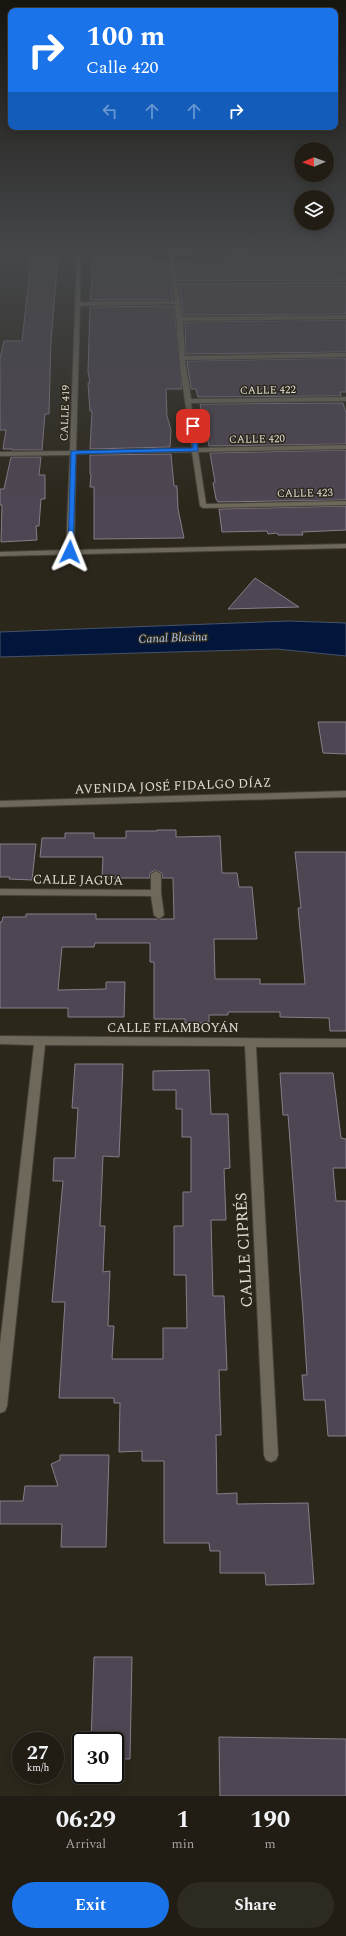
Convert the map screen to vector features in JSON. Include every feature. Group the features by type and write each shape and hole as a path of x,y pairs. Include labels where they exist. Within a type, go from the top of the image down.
{"street":[{"name":"CALLE 419","path":"70,552 77,335"},
{"path":"182,335 184,367 196,450"},
{"path":"184,358 346,355"},
{"name":"CALLE 422","path":"190,401 346,399"},
{"name":"CALLE 420","path":"0,454 346,447"},
{"name":"CALLE 423","path":"196,450 203,506 346,503"},
{"path":"0,554 346,546"},
{"name":"AVENIDA JOSÉ FIDALGO DÍAZ","path":"0,804 346,794"},
{"path":"156,874 156,894 159,915"},
{"name":"CALLE JAGUA","path":"0,892 156,894"},
{"name":"CALLE FLAMBOYÁN","path":"0,1040 346,1043"},
{"path":"0,1406 40,1041"},
{"name":"CALLE CIPRÉS","path":"250,1042 271,1455"}],"water":[{"name":"Canal Blasina","path":"289,621 346,623 346,656 277,649 0,657 0,632"}],"building":[{"path":"23,335 51,335 49,414 45,414 42,450 3,449 6,430 0,430 0,358 4,341 22,341"},
{"path":"89,335 177,335 182,389 166,389 167,416 171,430 170,447 90,449 92,411 90,411 88,383 90,383 88,372"},
{"path":"185,335 346,335 346,352 186,354"},
{"path":"346,358 346,392 340,392 341,396 198,397 196,389 191,389 187,361"},
{"path":"343,403 346,413 346,444 209,446 200,404"},
{"path":"346,450 346,500 218,502 216,499 213,483 215,482 210,453"},
{"path":"171,454 174,486 177,486 178,509 184,538 94,539 94,487 90,487 90,455"},
{"path":"11,457 41,457 39,475 45,475 45,499 41,499 39,526 36,526 37,540 1,542 2,505 0,505 0,489 4,489"},
{"path":"346,506 346,530 302,532 303,535 278,535 277,533 268,534 267,531 222,532 219,509"},
{"path":"255,578 299,607 228,609"},
{"path":"318,722 346,722 346,754 323,753"},
{"path":"176,830 176,837 220,836 222,873 237,873 239,887 252,887 257,939 214,939 215,979 260,979 260,984 305,984 298,908 301,908 295,852 346,852 346,1031 330,1031 329,1018 280,1017 280,1012 228,1012 228,1015 209,1015 209,1023 185,1023 185,1019 154,1019 154,962 150,962 150,943 95,943 94,947 62,947 58,990 106,989 106,982 125,982 124,1017 68,1017 68,1008 0,1008 0,922 2,922 3,917 26,917 26,914 96,914 96,919 174,919 173,878 162,878 162,873 155,870 150,873 150,878 102,878 103,857 40,857 42,838 65,838 65,833 94,833 94,838 126,838 126,831"},
{"path":"0,844 36,844 32,880 0,877"},
{"path":"75,1064 123,1064 119,1157 103,1156 100,1226 105,1226 103,1272 110,1271 108,1326 114,1326 112,1359 163,1359 163,1328 187,1328 186,1275 174,1275 174,1226 183,1226 183,1192 191,1192 191,1137 182,1137 182,1109 176,1109 176,1090 153,1090 153,1071 209,1070 211,1114 228,1114 230,1168 224,1169 226,1220 211,1220 213,1296 224,1296 227,1370 219,1370 221,1435 216,1435 217,1494 237,1493 237,1504 308,1503 314,1584 266,1585 265,1573 220,1573 220,1551 210,1551 209,1543 164,1543 164,1461 142,1461 142,1451 119,1452 120,1403 114,1403 114,1398 59,1398 65,1302 52,1302 63,1181 53,1181 54,1158 75,1158 78,1108 72,1108"},
{"path":"280,1073 333,1073 341,1138 346,1139 346,1168 333,1168 336,1201 346,1201 346,1436 328,1436 325,1400 304,1400 302,1375 307,1375 303,1313 288,1115 283,1115"},
{"path":"60,1455 109,1455 106,1547 61,1547 62,1524 0,1524 0,1501 23,1501 25,1486 58,1486 51,1464 60,1460"},
{"path":"94,1657 132,1657 130,1759 124,1759 124,1732 91,1732"},
{"path":"219,1737 346,1739 346,1796 220,1796"}],"route":[{"path":"70,552 74,452 196,450 193,426"}]}
